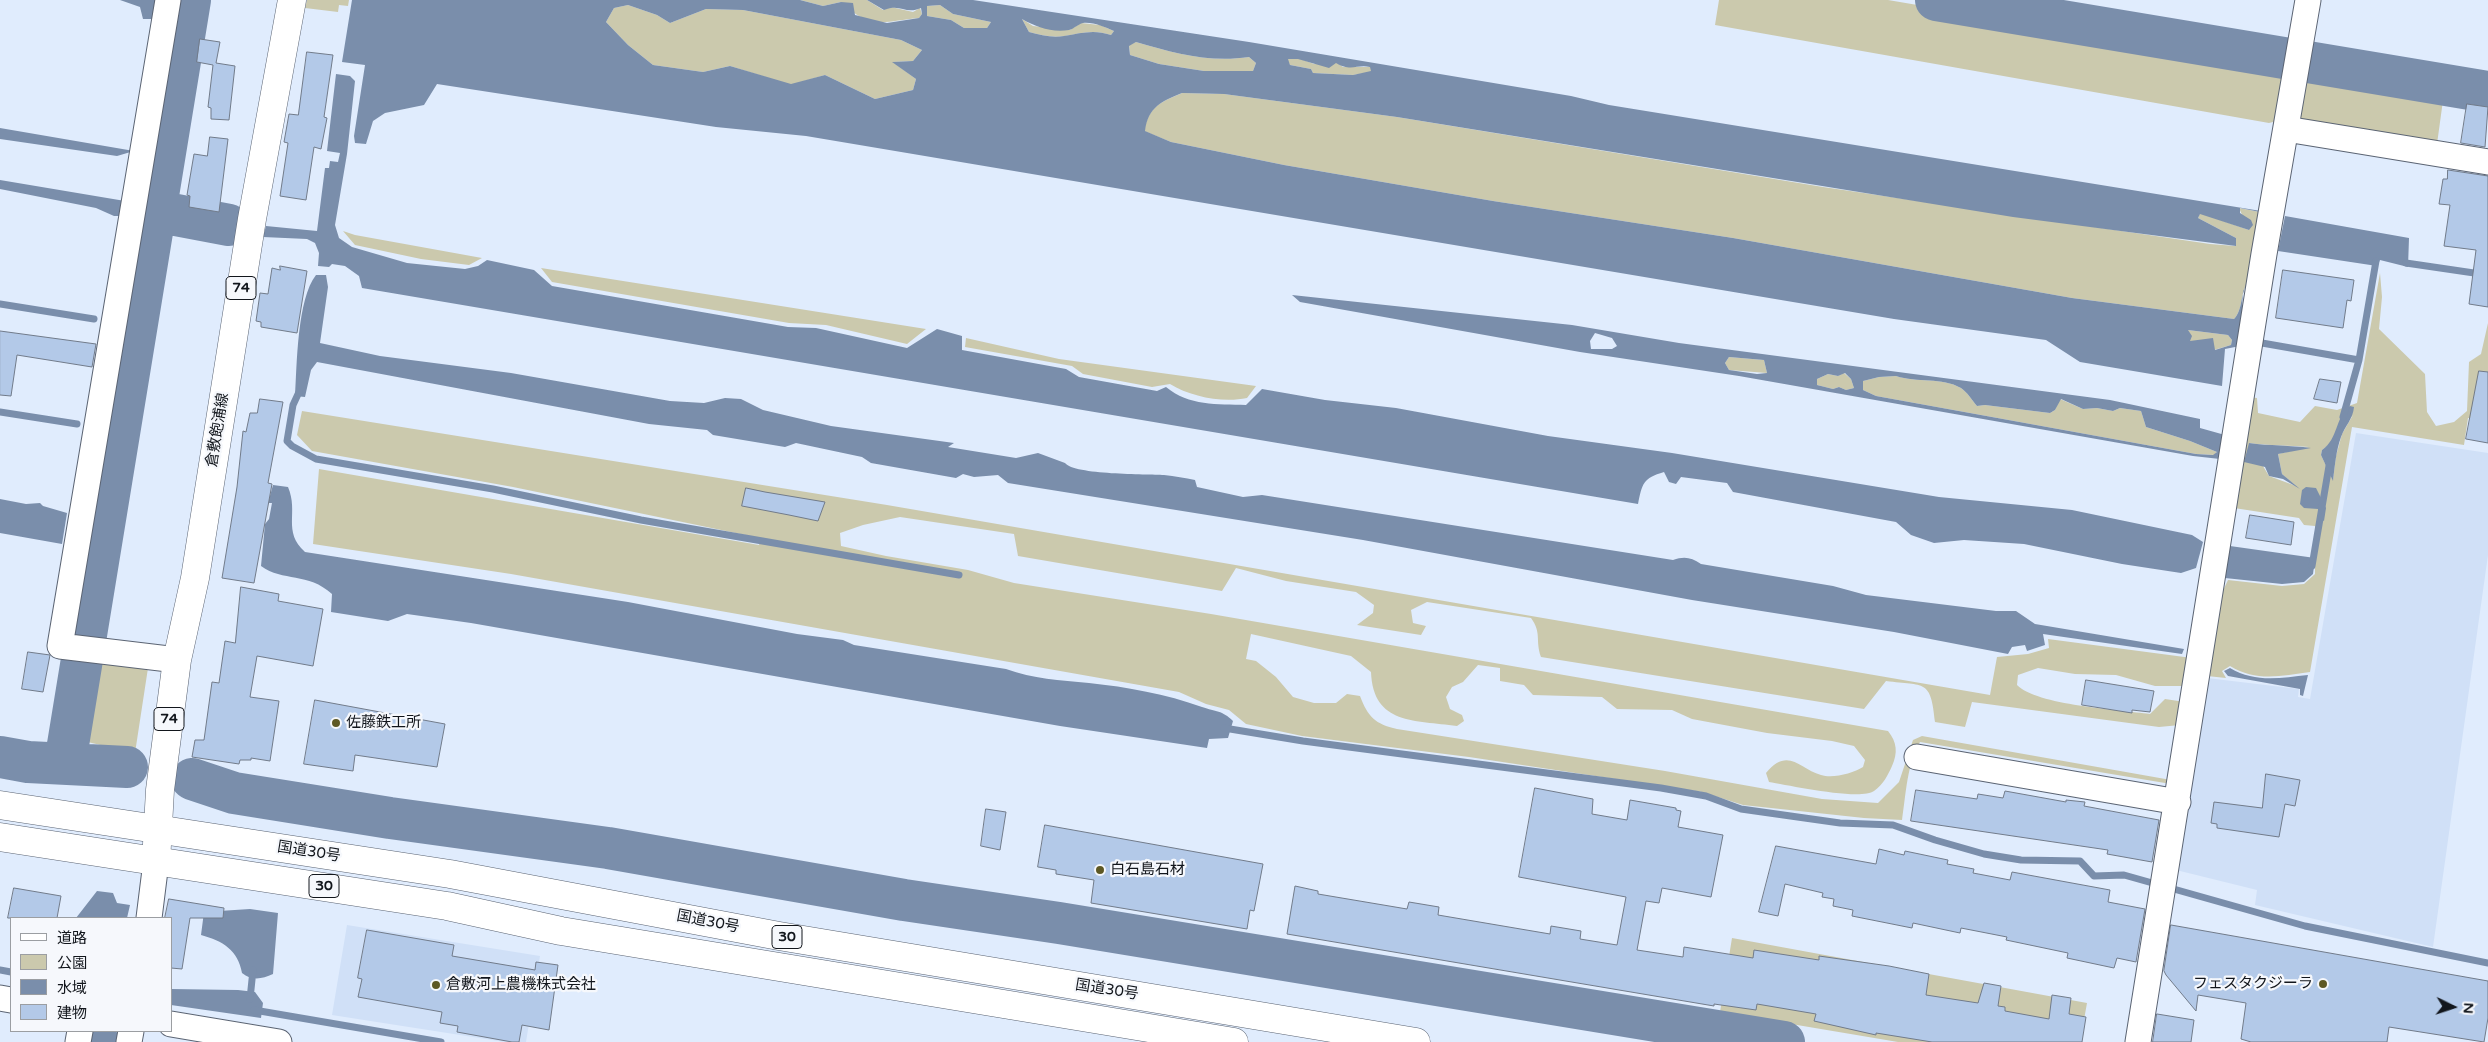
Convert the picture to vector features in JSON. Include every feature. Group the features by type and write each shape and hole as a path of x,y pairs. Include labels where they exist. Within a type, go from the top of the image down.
{"main road":[{"name":"倉敷飽浦線","path":"156,862 160,790 177,660 194,578 254,209 292,0"},
{"name":"国道30号","path":"0,806 158,828 450,874 779,936 1416,1042"},
{"name":"国道30号","path":"0,837 447,906 561,931 1234,1042"}],"street":[{"path":"168,0 60,646 177,660"},
{"path":"2138,1042 2178,802 2264,254 2308,0"},
{"path":"2286,129 2488,162"},
{"path":"1917,757 2178,802"},
{"path":"149,917 156,862"},
{"path":"172,1024 279,1042"}],"shaded area":[{"path":"2356,433 2488,453 2488,555 2433,947 2255,905 2257,890 2176,870 2207,678 2299,689 2298,697 2310,699"},
{"name":"倉敷河上農機株式会社","path":"347,925 540,956 526,1042 505,1042 332,1015"}],"green space":[{"path":"307,0 349,0 348,6 339,5 338,12 305,8"},
{"path":"800,0 867,0 883,10 891,7 913,12 920,8 922,14 919,18 878,22 861,17 841,2 823,6"},
{"path":"1719,0 1888,0 2288,68 2277,121 2269,123 1715,25"},
{"path":"628,5 657,15 670,23 706,9 743,10 901,40 922,50 913,61 893,62 916,79 913,90 875,99 825,75 791,85 730,66 703,72 653,65 628,45 606,22 614,8"},
{"path":"940,5 953,14 991,22 987,28 964,28 951,20 927,16 927,6"},
{"path":"1022,19 1033,26 1070,30 1081,23 1100,25 1114,31 1111,35 1093,32 1060,37 1047,36 1029,32"},
{"path":"1136,42 1206,58 1234,59 1249,57 1256,63 1253,71 1204,71 1159,64 1130,55 1129,45"},
{"path":"1298,58 1314,64 1336,62 1343,67 1371,67 1371,72 1353,75 1313,73 1311,69 1290,65 1287,59"},
{"path":"2307,69 2444,93 2437,144 2301,121 2297,116"},
{"path":"1182,93 1224,94 1397,117 1823,187 2210,244 2235,246 2236,238 2198,218 2200,213 2249,230 2239,208 2260,212 2248,281 2239,311 2234,319 2072,298 1733,238 1493,201 1284,165 1171,142 1144,131 1149,116 1157,106"},
{"path":"343,231 355,235 482,258 469,265 421,259 355,245"},
{"path":"541,268 926,329 907,344 826,325 789,323 552,282"},
{"path":"2380,273 2382,297 2379,329 2425,374 2427,412 2436,426 2454,422 2467,411 2469,362 2481,354 2488,323 2488,421 2468,418 2464,445 2352,427 2310,672 2279,676 2259,676 2230,666 2222,671 2226,678 2207,676 2219,599 2228,580 2282,586 2304,584 2315,574 2315,526 2304,525 2299,518 2234,508 2249,397 2257,398 2258,413 2300,422 2315,406 2337,410 2357,403","holes":["2353,415 2342,434 2336,456 2333,480 2321,455 2322,450 2331,443","2249,443 2309,447 2278,454 2282,474 2296,486 2269,476"]},
{"path":"2188,330 2228,335 2232,340 2231,345 2214,350 2190,342"},
{"path":"966,338 1059,359 1256,386 1247,398 1228,400 1207,398 1178,389 1170,384 1152,387 1083,374 1072,366 965,347"},
{"path":"1729,357 1764,360 1767,373 1729,370 1725,363"},
{"path":"1844,373 1851,379 1854,388 1846,390 1839,387 1833,389 1817,385 1817,379 1828,374 1838,376"},
{"path":"1896,376 1946,382 1961,388 1977,406 1985,405 2050,413 2055,410 2060,399 2083,409 2097,408 2113,411 2120,408 2141,411 2146,427 2217,452 2214,455 2196,454 1876,396 1863,390 1863,381 1879,377"},
{"path":"302,411 887,505 1990,695 1997,657 2028,654 2049,648 2048,639 2192,658 2187,686 2155,686 2116,675 2075,674 2038,668 2018,675 2017,685 2027,692 2079,706 2150,714 2165,699 2185,702 2171,784 1920,742 1912,760 1902,820 1864,818 1743,805 1702,792 1469,757 1302,736 1246,724 1229,710 1206,704 1179,692 511,574 313,544 319,469 759,545 760,538 513,487 312,451 297,435","holes":["900,517 1014,534 1018,556 1222,591 1236,568 1286,581 1356,592 1374,605 1373,613 1357,625 1421,635 1426,626 1413,623 1411,610 1427,602 1531,618 1536,628 1541,657 1864,709 1886,681 1910,683 1924,687 1928,691 1935,722 1965,727 1972,702 2159,727 2180,725 2171,780 1922,736 1913,740 1899,782 1878,803 1822,799 1665,771 1397,729 1383,725 1373,719 1360,696 1347,694 1336,703 1314,703 1293,697 1276,677 1256,661 1246,659 1251,634 1351,656 1371,672 1379,702 1388,711 1399,717 1412,720 1457,726 1464,721 1462,715 1450,709 1446,697 1452,687 1463,682 1478,665 1500,668 1500,681 1524,685 1533,695 1602,697 1617,709 1672,710 1692,719 1767,733 1832,741 1854,746 1865,760 1863,767 1859,769 1843,775 1831,776 1821,775 1788,760 1781,761 1766,773 1769,782 1807,789 1866,794 1874,791 1885,780 1896,752 1895,743 1888,731 1211,614 1014,583 968,570 841,546 840,533 863,525"]},
{"path":"92,659 148,668 135,753 79,740"},
{"path":"1732,938 2087,1003 2080,1042 1898,1042 1720,1012"}],"water":[{"path":"120,0 158,0 155,19 143,19 140,7"},
{"path":"352,0 800,0 823,6 841,2 853,3 855,15 887,23 919,18 922,14 921,8 916,10 890,8 884,10 867,0 973,0 1249,42 1571,96 1609,105 2261,211 2249,282 2245,289 2260,212 2240,208 2240,213 2251,220 2253,225 2249,230 2200,214 2198,218 2236,238 2236,246 2013,217 1397,117 1224,94 1182,93 1168,99 1157,106 1149,116 1145,131 1171,142 1284,165 1493,201 1733,238 2072,298 2234,319 2239,311 2243,295 2240,346 2225,349 2222,386 2080,362 2046,340 1894,319 806,136 716,127 437,84 424,105 385,113 373,121 366,144 355,143 354,136 365,65 342,62","holes":["628,5 657,15 670,23 706,9 743,10 901,40 922,50 913,61 892,62 916,79 913,90 875,99 825,75 791,84 730,66 703,72 653,65 628,45 606,22 614,8","940,5 953,14 991,22 987,28 964,28 951,20 927,16 927,6","1022,19 1050,30 1069,30 1081,24 1091,23 1114,31 1111,35 1093,32 1055,37 1029,32","1136,42 1206,58 1234,59 1249,57 1256,63 1253,71 1204,71 1159,64 1130,55 1129,46","1288,59 1298,59 1329,68 1336,63 1346,67 1365,66 1370,67 1371,71 1353,75 1313,73 1311,69 1290,65","2188,330 2228,335 2232,340 2231,345 2215,350 2213,338 2190,341 2192,336"]},
{"path":"336,74 350,76 355,81 347,154 335,225 339,238 352,247 407,263 465,269 478,266 487,260 534,270 552,286 788,327 816,328 907,348 937,329 962,336 962,350 1066,369 1079,377 1157,391 1166,387 1184,398 1204,403 1246,405 1262,389 1325,400 1396,408 1548,436 1672,453 1939,497 2072,510 2192,535 2203,542 2196,568 2181,573 2122,564 2024,544 1964,540 1934,543 1911,535 1896,522 1733,492 1727,483 1681,477 1676,484 1669,482 1664,472 1648,479 1642,487 1638,504 362,288 359,276 345,266 332,264 329,267 318,266 319,253 315,243 307,239 263,237 266,226 317,231 325,168 329,168 330,161 338,162 340,153 327,151"},
{"path":"0,128 134,151 117,156 0,139"},
{"path":"0,180 125,201 123,216 114,216 96,208 0,189"},
{"path":"2285,216 2409,238 2408,267 2380,260 2377,266 2278,251"},
{"path":"316,275 326,275 328,287 320,343 380,356 511,373 670,401 704,403 725,398 741,399 763,410 831,426 954,443 948,447 1016,458 1038,453 1082,470 1180,477 1195,480 1197,487 1243,497 1262,495 1673,560 1687,558 1701,564 1833,586 1866,595 1996,611 2016,611 2035,624 2184,649 2182,654 2043,634 2045,645 2027,651 2025,645 2012,647 2008,654 1894,632 1692,600 1363,540 1008,483 998,475 974,477 963,474 956,478 871,463 862,457 796,443 785,447 713,435 707,430 649,424 317,362 311,370 305,397 295,396 299,333 305,300"},
{"path":"1292,295 1572,325 1679,343 2110,400 2200,419 2200,428 2225,435 2220,459 2193,456 1739,376 1580,352 1300,302","holes":["1595,333 1612,338 1617,346 1612,349 1591,349 1590,341","1729,357 1764,360 1767,373 1757,374 1729,370 1725,363","1845,373 1851,379 1854,388 1846,390 1839,387 1833,389 1817,385 1817,379 1828,374 1838,376","1896,376 1946,382 1961,388 1977,406 1985,405 2050,413 2055,410 2061,399 2083,409 2097,408 2113,411 2120,408 2141,411 2146,427 2217,452 2213,455 2196,454 1876,396 1863,390 1863,381 1879,377"]},
{"path":"2350,406 2354,407 2351,419 2339,442 2333,481 2321,455 2322,450 2331,440 2341,417"},
{"path":"2249,443 2311,448 2278,454 2282,474 2300,489 2283,479 2269,476 2265,467 2244,462"},
{"path":"273,485 288,487 291,496 294,537 305,552 628,602 797,634 843,640 854,645 1006,669 1036,677 1132,689 1174,698 1219,712 1233,721 1228,738 1209,739 1207,748 1060,726 471,623 407,614 388,621 331,612 332,594 323,587 305,580 269,571 261,566 265,524 269,519 272,503 268,503"},
{"path":"2306,487 2316,488 2326,508 2324,521 2319,518 2318,509 2304,508 2300,504 2302,490"},
{"path":"0,499 26,504 40,503 43,506 67,513 62,544 0,533"},
{"path":"2230,546 2315,558 2313,574 2304,582 2282,584 2225,578"},
{"path":"2230,668 2239,673 2258,678 2308,675 2303,696 2300,695 2300,689 2228,676 2224,671"},
{"path":"97,891 113,893 117,903 130,905 127,917 77,917"},
{"path":"250,909 278,913 273,974 261,978 246,976 242,973 233,952 216,940 201,935 204,912"},
{"path":"172,989 255,992 263,1003 261,1018 172,1005"}],"building":[{"path":"200,39 220,42 216,63 235,66 229,120 211,119 211,108 208,107 213,65 197,62"},
{"path":"307,52 333,55 324,117 327,118 321,149 314,147 306,200 280,196 288,143 284,142 289,114 298,115"},
{"path":"2467,104 2488,107 2485,147 2461,143"},
{"path":"210,137 228,139 219,212 189,207 190,196 187,195 194,154 207,156"},
{"path":"2448,170 2488,176 2488,307 2469,304 2476,250 2444,246 2450,205 2439,204 2443,179 2447,179"},
{"path":"280,266 307,271 297,333 261,327 261,322 256,321 260,293 268,294 272,268 280,270"},
{"path":"2283,270 2354,280 2351,301 2347,300 2343,328 2276,318"},
{"path":"0,331 96,344 92,367 17,355 11,396 0,395"},
{"path":"2479,371 2488,372 2488,443 2466,439"},
{"path":"2320,379 2341,382 2337,403 2314,399"},
{"path":"260,399 283,402 268,483 272,484 254,583 222,578 237,487 243,431 246,432 250,413 257,413"},
{"path":"746,488 825,502 818,521 742,506"},
{"path":"2250,515 2294,522 2291,545 2246,538"},
{"path":"241,587 279,594 278,601 323,609 313,666 257,656 250,697 279,701 270,761 251,758 251,760 240,760 239,764 192,757 195,740 204,740 212,682 219,683 225,641 235,643"},
{"path":"28,652 50,655 43,692 22,689"},
{"path":"2086,680 2154,691 2150,712 2132,710 2132,713 2082,705"},
{"path":"315,700 445,724 437,767 355,755 353,771 304,764"},
{"path":"2266,774 2300,780 2295,806 2285,804 2279,837 2217,828 2217,824 2211,823 2214,802 2262,808"},
{"path":"1535,788 1593,799 1592,814 1627,820 1630,800 1676,808 1676,810 1681,811 1678,827 1723,835 1711,897 1662,888 1659,903 1646,901 1637,950 1683,957 1684,947 1753,958 1754,950 1819,960 1819,956 1889,966 1929,974 1926,995 1978,1003 1984,983 2001,986 1998,1006 2005,1007 2005,1011 2049,1019 2052,995 2071,998 2069,1014 2086,1017 2082,1042 1932,1042 1876,1033 1876,1035 1814,1021 1816,1014 1757,1004 1756,1010 1714,1004 1714,1006 1287,934 1295,886 1318,891 1318,894 1407,909 1409,902 1439,907 1438,915 1550,934 1551,926 1581,931 1580,939 1617,945 1626,897 1519,877"},
{"path":"1916,790 1977,799 1978,794 2003,798 2005,791 2066,802 2066,800 2085,802 2084,806 2159,820 2152,862 2107,854 2108,850 1911,821"},
{"path":"986,809 1006,812 1000,850 981,846"},
{"path":"1045,825 1263,864 1254,911 1250,910 1247,929 1091,903 1094,880 1056,874 1056,870 1038,867"},
{"path":"1776,846 1876,864 1879,849 1904,855 1905,851 1948,860 1947,864 1974,869 1973,873 2010,880 2012,872 2110,890 2108,902 2145,909 2136,962 2117,958 2114,968 2067,958 2068,953 2006,940 2007,937 1961,928 1960,933 1913,923 1912,928 1852,916 1853,910 1833,906 1834,899 1822,897 1823,893 1785,884 1778,916 1759,912"},
{"path":"14,888 61,896 57,917 8,918"},
{"path":"169,899 224,908 223,918 190,918 182,969 172,968 172,917 165,917"},
{"name":"フェスタクジーラ","path":"2171,925 2488,981 2488,1018 2484,1042 2389,1027 2387,1042 2251,1042 2241,1039 2246,1003 2198,995 2196,1011 2166,975 2164,971"},
{"name":"倉敷河上農機株式会社","path":"367,930 454,945 452,956 535,970 536,962 558,965 549,1030 522,1025 519,1042 512,1042 457,1032 458,1026 440,1023 442,1012 358,997 362,979 358,978"},
{"path":"2157,1014 2194,1020 2191,1042 2153,1042"}],"waterway":[{"path":"65,763 190,0"},
{"path":"1936,0 2488,92"},
{"path":"157,158 164,159"},
{"path":"155,211 229,225"},
{"path":"148,213 155,214"},
{"path":"2343,417 2359,360 2376,261"},
{"path":"2406,263 2488,275"},
{"path":"0,304 94,319"},
{"path":"129,327 136,327"},
{"path":"2262,343 2359,360"},
{"path":"299,392 293,405 287,441 292,446 316,459 493,489 641,520 959,575"},
{"path":"0,412 77,424"},
{"path":"110,429 119,431"},
{"path":"2312,566 2330,460"},
{"path":"93,534 101,535"},
{"path":"1224,728 1303,741 1661,788 1706,796 1741,809 1840,823 1893,825 1935,840 1984,854 2021,860 2080,861 2094,876 2124,875 2305,926 2488,963"},
{"path":"0,757 28,762 127,767"},
{"path":"192,779 234,793 390,818 608,848 904,900 1059,923 1784,1042"},
{"path":"284,815 286,802"},
{"path":"0,970 10,972"},
{"path":"250,999 253,970"},
{"path":"254,1010 441,1042"}],"place":[{"name":"佐藤鉄工所","path":"336,723"},
{"name":"白石島石材","path":"1100,870"},
{"name":"フェスタクジーラ","path":"2323,984"},
{"name":"倉敷河上農機株式会社","path":"436,985"}]}
